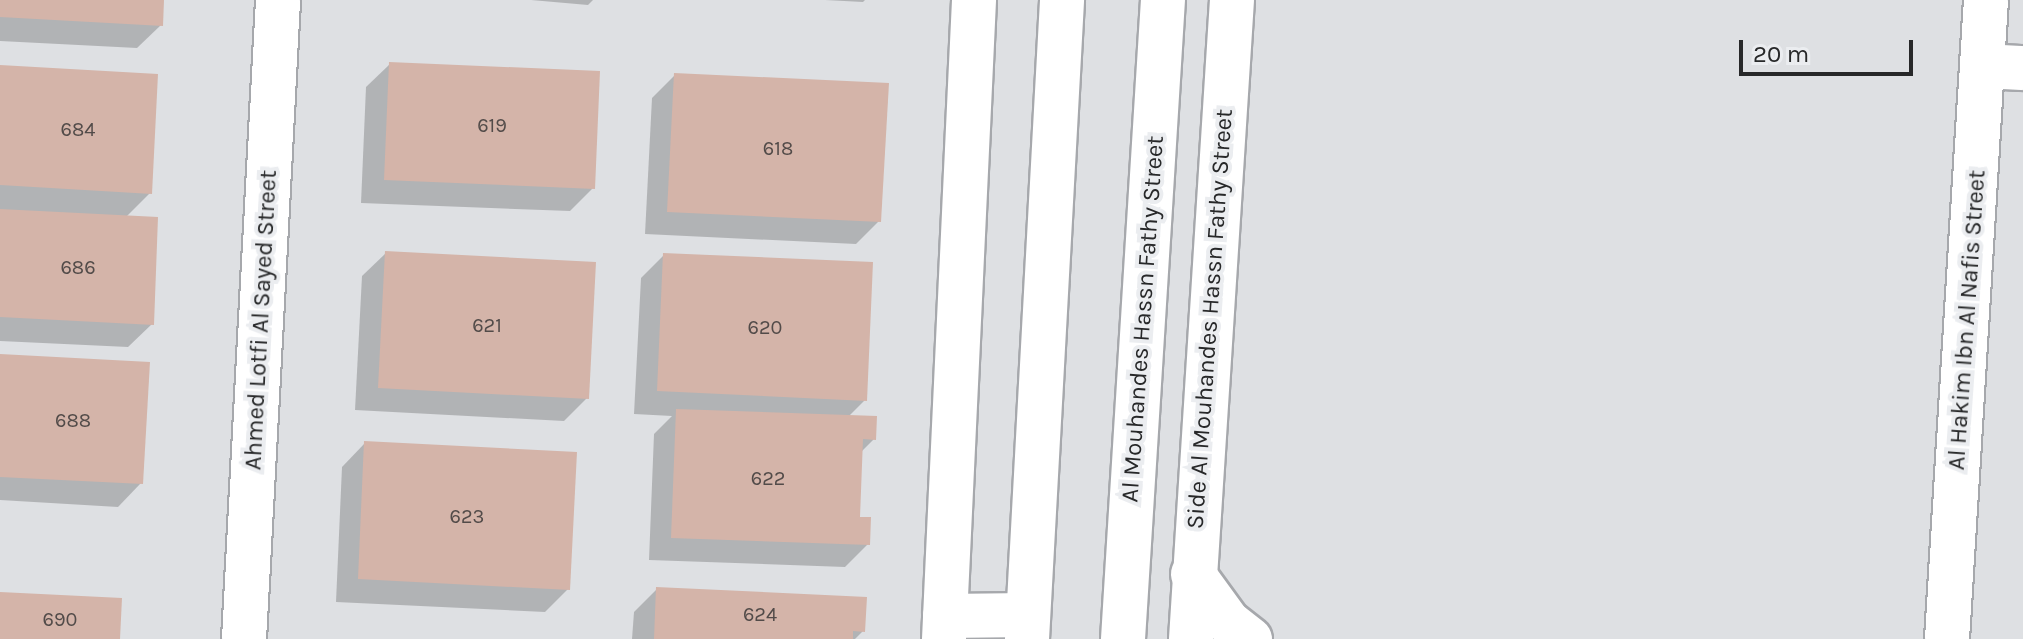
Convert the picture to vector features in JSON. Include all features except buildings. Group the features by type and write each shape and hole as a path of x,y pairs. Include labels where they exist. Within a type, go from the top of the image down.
{"street":[{"name":"Ahmed Lotfi Al Sayed Street","path":"244,639 278,0"},
{"path":"974,0 945,628 1028,627 1062,0"},
{"name":"Al Mouhandes Hassn Fathy Street","path":"1123,639 1163,0"},
{"name":"Side Al Mouhandes Hassn Fathy Street","path":"1191,639 1232,0"},
{"name":"Al Hakim Ibn Al Nafis Street","path":"1947,639 2003,67 1986,0"},
{"path":"1193,574 1228,622 1250,639"}]}
